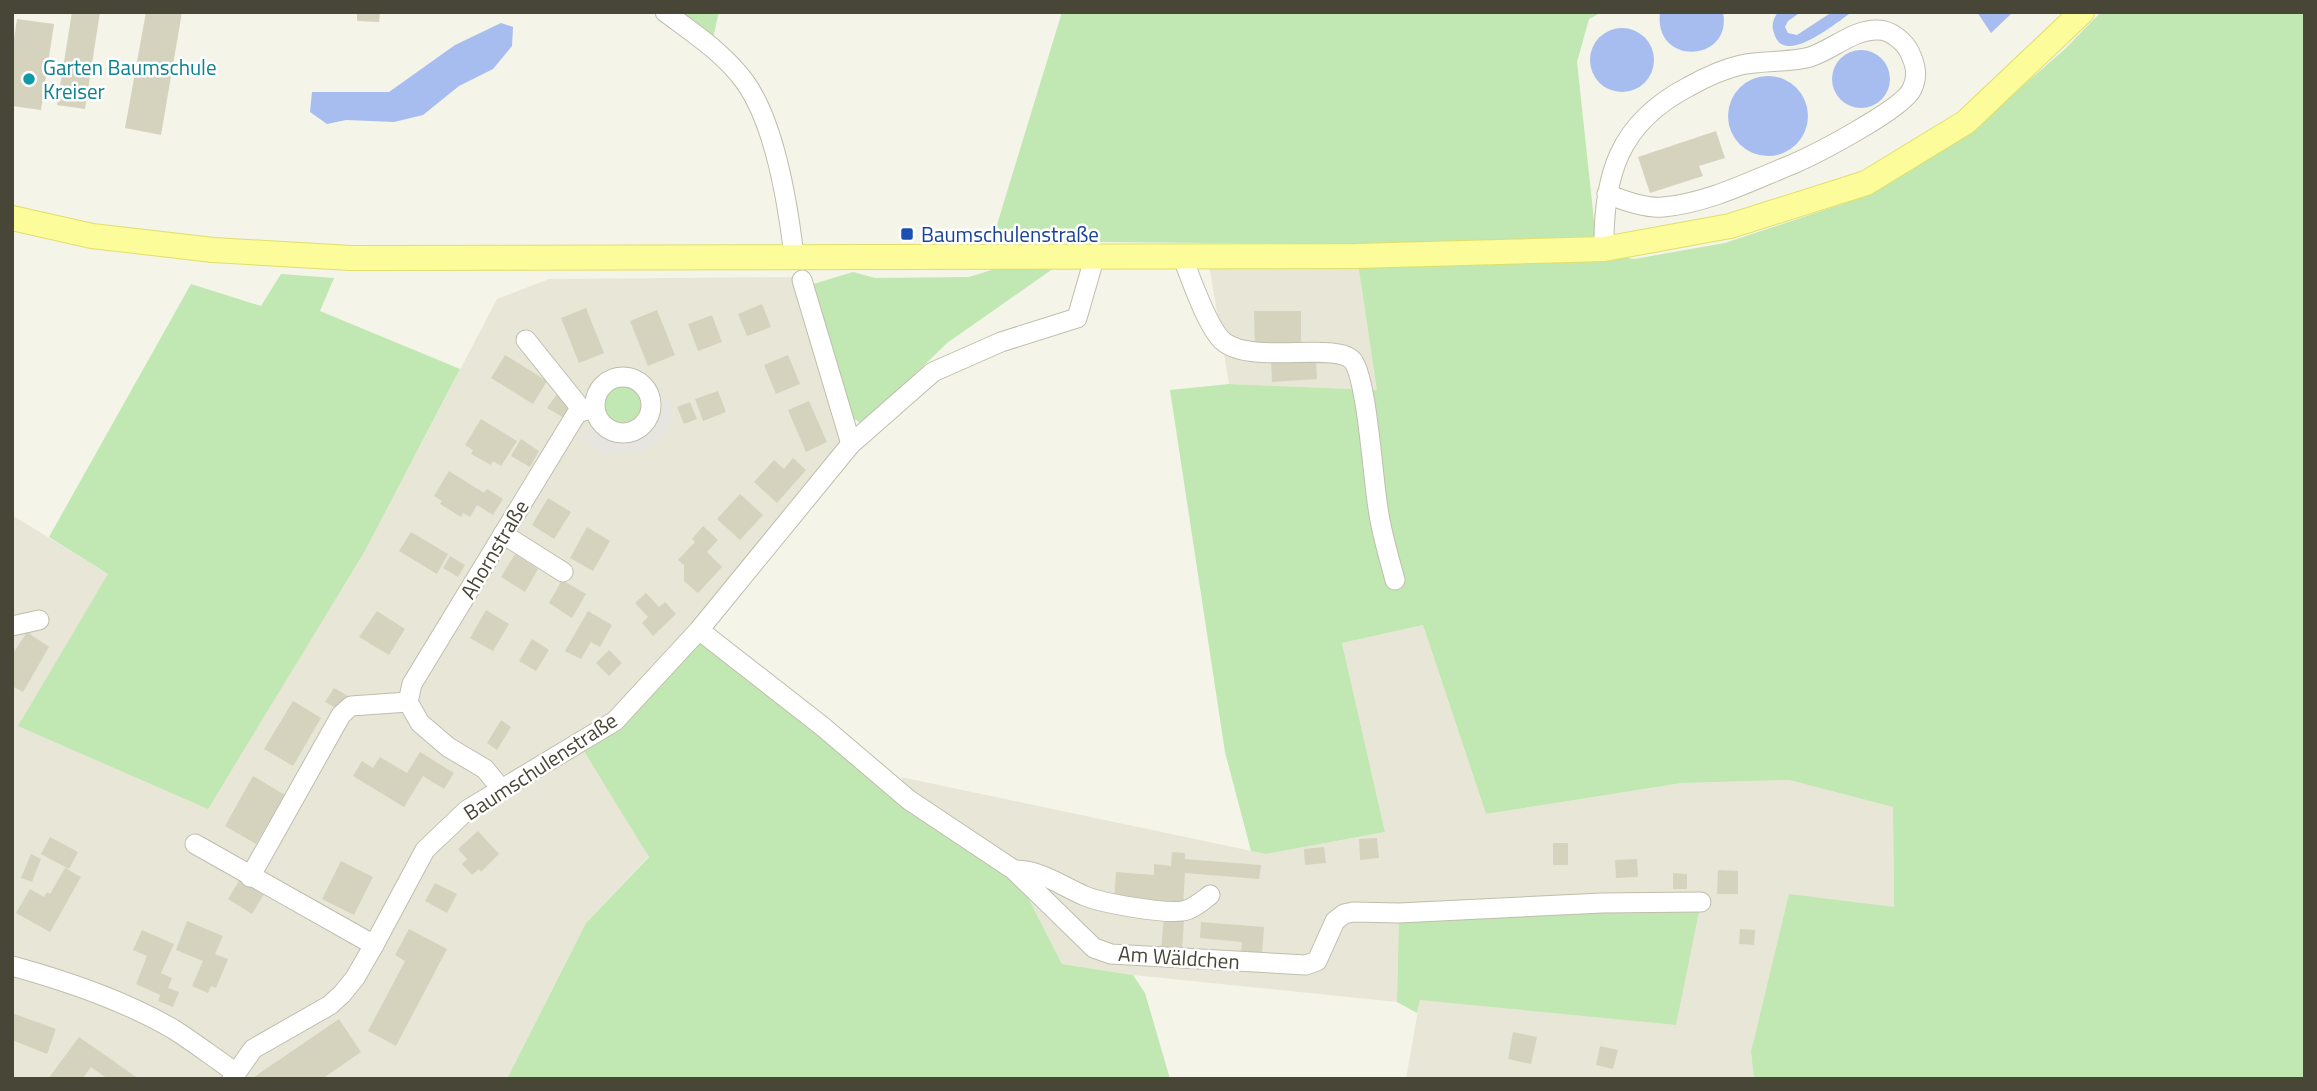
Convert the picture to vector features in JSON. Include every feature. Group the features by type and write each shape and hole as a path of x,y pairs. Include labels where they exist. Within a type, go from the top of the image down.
{"main road":[{"path":"12,218 92,236 213,250 351,258 1357,256 1604,249 1730,226 1866,183 1966,122 2082,12"}],"street":[{"path":"665,12 717,51 745,82 761,110 787,201 794,256"},
{"path":"1604,249 1604,210 1607,194 1620,150 1641,120 1671,96 1704,79 1741,65 1807,58 1857,34 1878,30 1894,35 1908,47 1917,69 1912,90 1898,106 1808,158 1720,194 1661,208 1621,200 1607,194"},
{"path":"1182,256 1205,312 1223,342 1242,351 1260,354 1331,353 1348,356 1354,362 1363,397 1378,511 1395,580"},
{"name":"Baumschulenstraße","path":"233,1076 253,1049 330,1005 355,978 425,850 467,810 615,720 699,631 851,444 933,372 1001,342 1076,318 1093,257"},
{"path":"802,279 851,444"},
{"name":"Ahornstraße","path":"408,702 412,684 577,413 589,409 526,340"},
{"path":"503,534 563,572"},
{"path":"12,626 39,620"},
{"name":"Am Wäldchen","path":"699,631 822,726 909,800 1014,870 1094,947 1111,954 1306,965 1317,961 1335,921 1343,914 1353,912 1399,913 1602,903 1701,902"},
{"path":"250,877 341,715 351,706 408,702 420,723 448,747 485,769 502,790"},
{"path":"195,844 374,945"},
{"path":"1014,870 1031,870 1088,898 1126,906 1182,912 1210,895"},
{"path":"12,966 53,977 132,1008 174,1030 233,1076"}],"shaded area":[{"path":"1209,265 1359,265 1378,390 1229,384"},
{"path":"792,277 843,445 699,630 649,856 586,923 507,1079 12,1079 12,515 108,574 366,549 497,299 549,279"},
{"path":"654,399 672,399 671,419 665,436 648,450 613,455 591,448 579,437 595,425 612,436 631,436 645,430 656,414"},
{"path":"1423,625 1486,814 1682,783 1789,780 1893,807 1894,907 1751,1052 1754,1079 1406,1079 1420,999 1676,1025 1399,913 1397,1002 1133,975 1062,964 1014,870 909,800 901,777 1266,854 1385,832 1342,643"}],"green space":[{"path":"679,12 719,12 713,38"},
{"path":"1062,12 1602,12 1589,19 1577,62 1596,239 1454,245 992,241"},
{"path":"2101,12 2305,12 2305,1079 1754,1079 1751,1052 1789,894 1894,907 1893,807 1789,780 1682,783 1486,814 1423,625 1342,643 1385,832 1266,854 1251,851 1225,752 1170,390 1229,384 1377,390 1357,256 1588,251 1634,259 1725,243 1870,195 1973,129 2065,49"},
{"path":"1054,268 947,343 872,416 861,423 849,416 810,285 853,272 875,278 969,277 995,269"},
{"path":"281,274 334,278 320,311 460,369 366,549 208,809 18,726 108,574 49,537 191,284 261,306"},
{"path":"624,386 637,392 643,405 637,418 624,424 611,418 605,405 611,392"},
{"path":"699,630 1014,870 1062,964 1133,975 1145,993 1170,1079 507,1079 586,923 649,857 579,743"},
{"path":"1701,902 1676,1025 1420,1000 1417,1013 1397,1002 1399,913"}],"water":[{"path":"1660,12 1723,12 1723,29 1716,41 1706,49 1693,52 1679,50 1668,42 1661,30"},
{"path":"1778,12 1801,12 1788,21 1785,27 1788,33 1797,35 1832,12 1852,12 1811,39 1788,46 1779,43 1773,30 1773,22"},
{"path":"1977,12 2013,12 1991,33"},
{"path":"501,23 513,27 512,46 493,69 459,86 423,115 394,122 346,120 327,124 310,112 312,92 389,92 455,45"},
{"path":"1616,28 1628,28 1645,37 1652,48 1652,72 1645,83 1628,92 1616,92 1604,87 1595,78 1590,66 1590,54 1595,42 1604,33"},
{"path":"1861,50 1872,52 1885,63 1890,79 1888,90 1877,103 1861,108 1850,106 1837,95 1832,79 1834,68 1845,55"},
{"path":"1760,76 1776,76 1797,87 1808,108 1808,124 1797,145 1776,156 1760,156 1746,150 1734,138 1728,124 1728,108 1734,94 1746,82"}],"building":[{"path":"72,12 100,12 85,109 57,105"},
{"path":"146,12 182,12 161,135 125,128"},
{"path":"357,12 380,12 379,22 357,21"},
{"name":"Garten Baumschule Kreiser","path":"17,19 54,24 41,110 12,106 12,51"},
{"path":"1716,131 1725,158 1699,166 1703,176 1650,193 1638,157"},
{"path":"762,304 771,327 747,336 738,314"},
{"path":"586,308 604,353 579,363 561,318"},
{"path":"657,310 675,355 648,366 630,321"},
{"path":"1254,311 1301,311 1301,348 1255,348"},
{"path":"712,315 722,342 698,351 688,324"},
{"path":"505,355 547,381 533,404 491,378"},
{"path":"788,355 800,384 776,394 764,365"},
{"path":"1316,359 1317,379 1272,382 1271,361"},
{"path":"718,391 726,412 703,421 695,399"},
{"path":"557,394 572,404 564,418 547,408"},
{"path":"809,401 827,442 806,452 788,410"},
{"path":"690,402 697,419 684,424 677,407"},
{"path":"481,419 517,441 501,466 493,461 491,465 471,454 473,450 465,445"},
{"path":"521,439 539,451 530,467 511,456"},
{"path":"793,458 806,470 777,503 754,482 774,460 784,469"},
{"path":"449,471 484,493 487,489 503,499 493,515 477,505 470,517 463,513 461,517 440,504 442,501 434,496"},
{"path":"740,494 763,515 740,540 717,519"},
{"path":"548,498 571,512 554,539 532,525"},
{"path":"703,526 718,540 707,552 722,567 698,593 684,581 684,565 678,560 695,542 692,539"},
{"path":"587,527 610,541 593,571 570,558"},
{"path":"411,532 448,554 437,574 399,551"},
{"path":"515,554 538,569 525,592 501,577"},
{"path":"450,556 465,565 458,577 443,568"},
{"path":"562,580 586,594 572,618 549,603"},
{"path":"646,593 659,607 665,602 676,614 653,636 642,623 648,617 635,603"},
{"path":"486,610 509,624 493,651 470,638"},
{"path":"377,611 405,629 389,655 359,637"},
{"path":"588,611 612,625 600,647 591,642 581,659 565,651"},
{"path":"27,632 49,647 23,692 12,686 12,655"},
{"path":"532,639 549,650 536,671 519,661"},
{"path":"609,650 622,663 609,676 596,663"},
{"path":"334,688 348,696 341,711 325,702"},
{"path":"293,701 321,718 293,766 264,749"},
{"path":"501,720 511,727 497,750 487,743"},
{"path":"420,752 454,773 444,789 423,776 404,807 353,776 362,761 373,768 380,757 407,773"},
{"path":"253,776 285,795 256,844 225,826"},
{"path":"478,831 499,854 481,872 479,869 472,875 462,864 467,859 458,849"},
{"path":"50,837 78,852 69,869 41,854"},
{"path":"1377,838 1379,858 1360,860 1359,839"},
{"path":"1553,843 1568,843 1568,865 1553,865"},
{"path":"1324,847 1326,863 1305,865 1304,849"},
{"path":"1172,852 1185,853 1185,859 1261,865 1259,879 1185,873 1183,906 1114,901 1116,872 1154,875 1154,864 1171,866"},
{"path":"31,854 41,859 32,882 21,878"},
{"path":"1637,859 1638,877 1616,878 1615,860"},
{"path":"341,861 373,877 354,915 322,899"},
{"path":"65,868 81,877 50,932 16,913 30,889 44,897 47,892 50,894"},
{"path":"1718,870 1738,871 1738,894 1717,894"},
{"path":"1673,873 1687,874 1687,889 1673,889"},
{"path":"240,879 264,894 252,914 228,899"},
{"path":"435,883 457,894 447,913 425,901"},
{"path":"1164,918 1184,920 1182,951 1161,949"},
{"path":"187,921 223,936 215,954 228,959 216,988 211,986 208,993 192,986 203,961 176,950"},
{"path":"1201,922 1264,927 1262,955 1241,953 1242,942 1200,938"},
{"path":"409,929 447,949 396,1046 368,1031 405,961 395,955"},
{"path":"1740,929 1755,930 1754,945 1739,944"},
{"path":"142,930 174,944 161,973 172,978 168,988 179,992 173,1007 158,1001 160,995 136,984 147,956 133,950"},
{"path":"12,1013 56,1029 47,1054 12,1040"},
{"path":"339,1019 361,1052 322,1079 251,1079"},
{"path":"1513,1032 1537,1037 1531,1064 1508,1059"},
{"path":"79,1037 139,1079 108,1079 91,1067 82,1079 48,1079"},
{"path":"1600,1046 1618,1050 1613,1069 1596,1065"}],"place":[{"name":"Garten Baumschule Kreiser","path":"29,79"},
{"name":"Baumschulenstraße","path":"907,234"}]}
